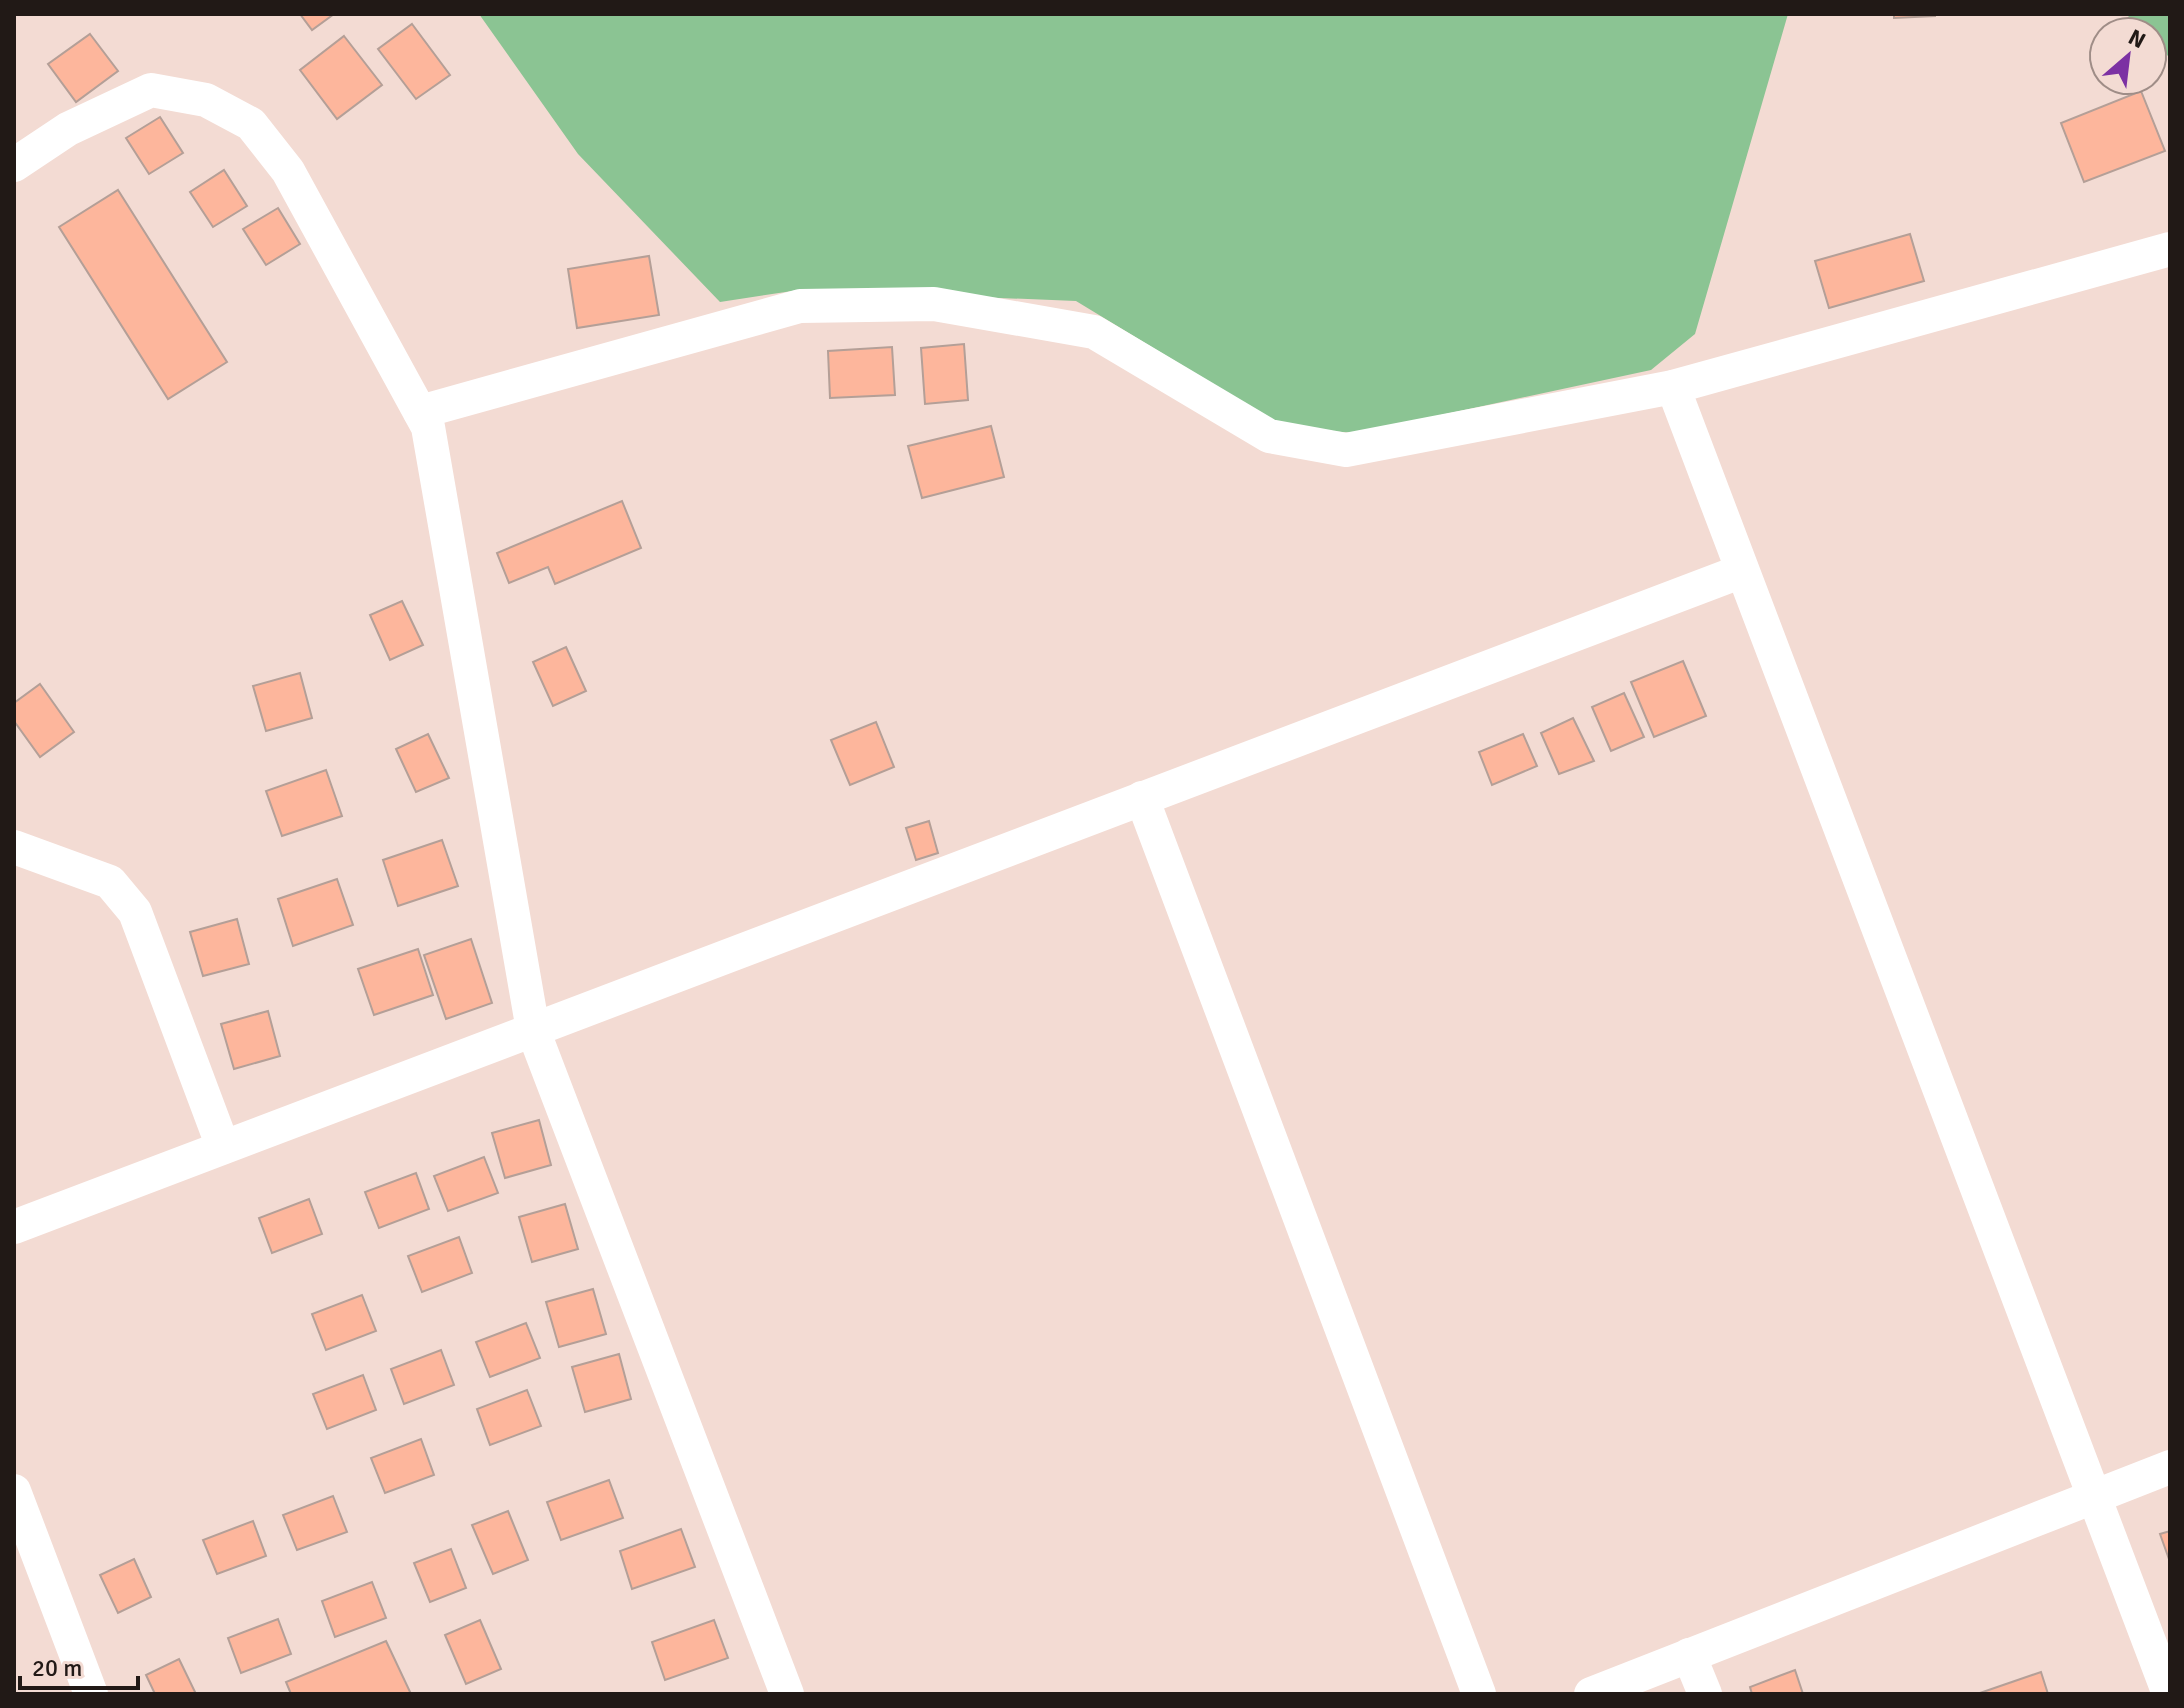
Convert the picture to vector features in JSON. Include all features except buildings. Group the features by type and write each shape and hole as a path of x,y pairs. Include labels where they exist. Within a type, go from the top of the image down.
{"street":[{"path":"14,165 68,129 151,90 206,100 251,124 288,171 428,427 533,1030 787,1694"},
{"path":"420,412 800,306 934,304 1094,332 1269,436 1346,450 1673,387 2170,249"},
{"path":"1673,387 2169,1694"},
{"path":"14,1227 1742,571"},
{"path":"1142,798 1479,1694"},
{"path":"14,847 110,882 135,912 223,1147"},
{"path":"1591,1694 2170,1467"},
{"path":"14,1491 91,1694"},
{"path":"1689,1655 1705,1694"}],"green space":[{"path":"479,14 1788,14 1695,334 1651,370 1357,433 1285,428 1076,301 799,290 720,302 578,154"},
{"path":"2126,14 2170,14 2170,58 2168,16"}]}
